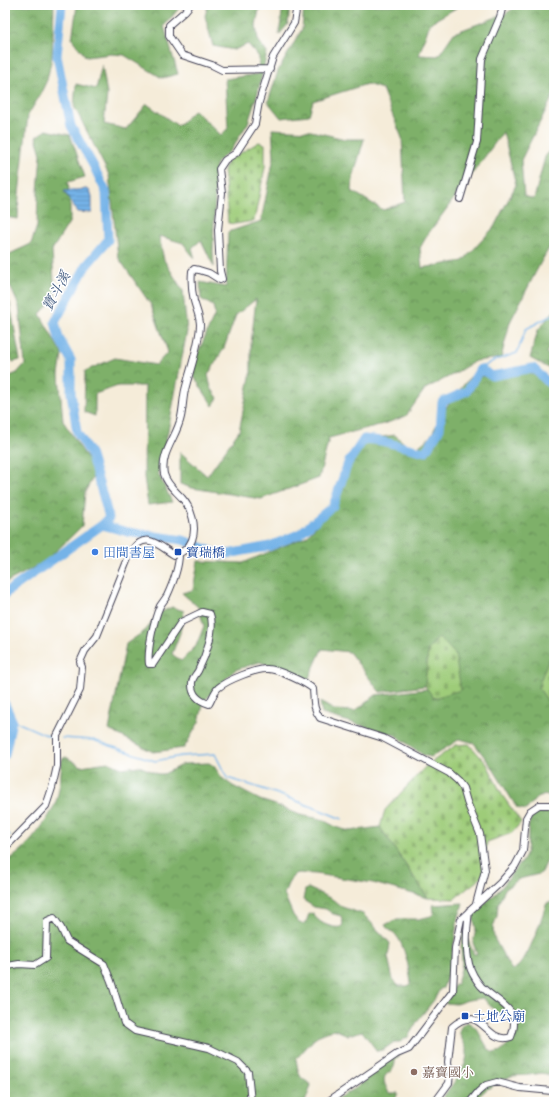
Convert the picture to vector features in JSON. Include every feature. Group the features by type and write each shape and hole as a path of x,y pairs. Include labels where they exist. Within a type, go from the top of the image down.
{"street":[{"path":"190,5 169,25 169,36 182,55 222,70 270,69"},
{"path":"5,848 46,806 57,766 57,736 80,690 82,673 80,662 85,651 97,636 131,551 136,543 141,540 149,540 174,555 179,554 191,543 194,534 194,522 184,499 171,487 164,476 164,465 166,453 181,418 184,392 200,324 192,288 192,271 194,269 199,270 220,280 222,279 220,271 218,230 222,193 219,169 226,160 236,153 255,124 259,102 273,58 294,23 297,5"},
{"path":"460,199 477,142 482,59 503,5"},
{"path":"179,554 179,564 166,596 160,605 154,622 148,658 149,664 153,664 181,622 202,612 210,614 212,619 208,644 198,671 192,679 191,686 194,693 203,702 209,704 218,687 242,675 268,669 309,685 313,690 313,700 316,712 320,718 383,738 449,774 458,781 463,788 480,834 485,870 476,904"},
{"path":"327,1102 397,1054 409,1049 453,991 455,948 461,919 500,883 520,858 526,818 530,811 539,805 554,805"},
{"path":"435,1102 449,1083 450,1074 448,1062 452,1027 460,1020 471,1019 484,1026 492,1034 502,1038 511,1036 514,1029 512,1014 507,1006 482,986 475,977 469,964 466,943 469,911"},
{"path":"5,970 8,966 19,964 36,965 46,958 47,921 54,918 67,941 104,964 124,1023 135,1031 209,1048 238,1062 248,1072 251,1102"},
{"path":"470,1102 486,1085 497,1082 520,1088 552,1091 554,1093"}],"green space":[{"path":"5,5 54,5 52,57 47,80 28,115 19,194 18,219 5,217"},
{"path":"77,5 182,5 164,26 178,74 162,78 124,55 111,54 86,57 72,39"},
{"path":"208,5 260,5 256,25 258,40 267,53 258,92 248,123 231,150 216,163 213,252 214,267 201,240 192,248 195,259 183,243 159,236 164,260 183,291 187,331 167,436 158,473 172,502 148,505 144,477 145,386 118,386 95,394 95,416 84,412 85,371 115,358 156,365 168,352 151,305 118,257 109,175 74,106 76,84 96,89 102,65 107,94 104,124 126,129 147,104 178,126 194,110 221,135 228,128 225,79 258,74 259,57 248,44 234,50 213,46 205,16"},
{"path":"283,5 290,5 288,24 279,35"},
{"path":"304,5 461,5 430,23 419,55 438,56 454,33 505,14 514,8 514,5 554,5 554,94 521,160 524,196 534,199 545,157 554,144 554,240 510,322 501,358 475,361 425,389 406,416 387,423 329,438 319,478 261,499 192,488 180,484 180,452 207,476 239,431 251,372 251,344 256,299 236,315 224,348 208,375 211,388 218,398 213,406 193,375 197,355 215,314 213,306 201,299 200,282 226,287 228,232 261,221 274,157 272,129 311,131 345,139 364,139 353,178 352,191 383,210 405,202 402,138 382,89 367,84 313,101 309,115 281,118 268,102 278,71 302,29","holes":["503,132 516,185 494,227 463,261 422,268 420,248 428,234"]},
{"path":"46,130 70,135 85,177 68,182 69,191 64,192 70,200 70,221 52,250 55,297 40,314 62,354 59,375 63,421 96,472 85,492 82,526 46,561 5,583 5,378 17,373 25,364 19,306 5,275 5,256 31,244 37,226 41,154 36,137"},
{"path":"259,142 265,144 265,167 254,221 235,224 228,223 224,170 227,161"},
{"path":"5,297 10,303 20,360 13,362 5,348"},
{"path":"554,311 554,340 546,353 554,359 554,371 530,358 538,330"},
{"path":"524,368 554,389 554,659 549,659 538,687 554,710 554,795 538,796 526,810 517,808 492,767 474,743 460,739 431,757 423,755 395,735 322,714 320,702 334,710 355,711 376,695 427,689 434,697 428,650 425,686 380,692 349,652 322,649 308,680 260,662 235,670 204,701 199,722 184,748 153,752 109,730 126,644 146,630 159,613 172,607 184,611 180,633 172,654 181,661 196,646 204,626 198,607 182,593 193,590 198,561 243,563 307,536 331,508 345,474 362,440 395,435 413,451 430,437 447,406 470,377 492,376"},
{"path":"439,637 455,654 461,690 434,698 425,686 428,650"},
{"path":"549,658 554,659 554,710 538,687"},
{"path":"469,744 487,764 502,795 521,822 512,833 487,842 483,876 454,899 428,898 380,827 385,810 426,766 456,745"},
{"path":"66,757 81,766 108,762 122,768 139,766 158,774 164,774 183,764 209,763 214,766 222,778 233,786 260,800 300,815 321,819 338,828 350,831 380,827 428,898 373,883 316,874 299,873 295,874 289,881 284,894 293,915 299,923 303,924 306,922 309,914 313,913 317,919 329,926 341,927 343,924 341,916 333,914 326,909 314,907 303,900 305,890 308,888 332,899 342,907 363,914 390,943 388,957 393,980 399,986 408,986 411,983 408,965 402,945 395,934 385,925 397,919 419,919 431,916 434,913 433,905 463,903 457,923 451,964 443,988 440,989 408,1037 400,1042 394,1042 383,1050 377,1051 362,1031 348,1035 334,1029 317,1036 296,1059 300,1075 311,1086 305,1102 5,1102 5,861 12,858 34,837 52,811 58,794 62,759"},
{"path":"554,807 554,845 542,872 519,879 505,889 498,904 497,916 493,927 494,938 512,970 518,967 528,951 546,905 548,902 554,903 554,1077 542,1073 511,1076 487,1089 472,1102 440,1102 464,1067 466,1060 467,1050 460,1033 462,1025 467,1022 472,1024 489,1050 493,1053 502,1051 515,1037 515,1026 502,1014 496,1012 483,998 468,1000 456,1004 445,1003 445,996 457,983 462,962 461,948 464,932 474,954 477,954 473,943 476,929 473,911 496,893 524,859 528,842 528,827 534,814"},
{"path":"401,1054 395,1060 393,1069 385,1076 384,1080 389,1093 398,1093 394,1102 331,1102 356,1088 384,1063"}],"water":[{"path":"89,190 92,196 92,213 78,212 64,191"}],"waterway":[{"name":"寶斗溪","path":"5,595 7,592 102,525 109,518 90,453 77,432 71,393 71,360 59,338 55,322 86,266 108,240 106,192 71,126 57,56 62,5"},
{"path":"480,369 493,361 517,353 526,329 554,314"},
{"path":"102,525 128,532 183,540 222,555 270,546 299,534 333,506 348,463 364,439 381,441 425,452 440,429 442,402 467,391 480,369 492,376 533,368 554,388"},
{"name":"寶斗溪","path":"5,704 12,720 5,755"},
{"path":"12,720 53,738"},
{"path":"62,738 93,740 155,761 181,756 215,754 227,778 314,807 342,819"},
{"path":"5,832 10,835"},
{"path":"551,1102 554,1098"}],"place":[{"name":"田間書屋","path":"95,552"},
{"name":"寶瑞橋","path":"178,552"},
{"name":"土地公廟","path":"465,1016"},
{"name":"嘉寶國小","path":"414,1072"}]}
